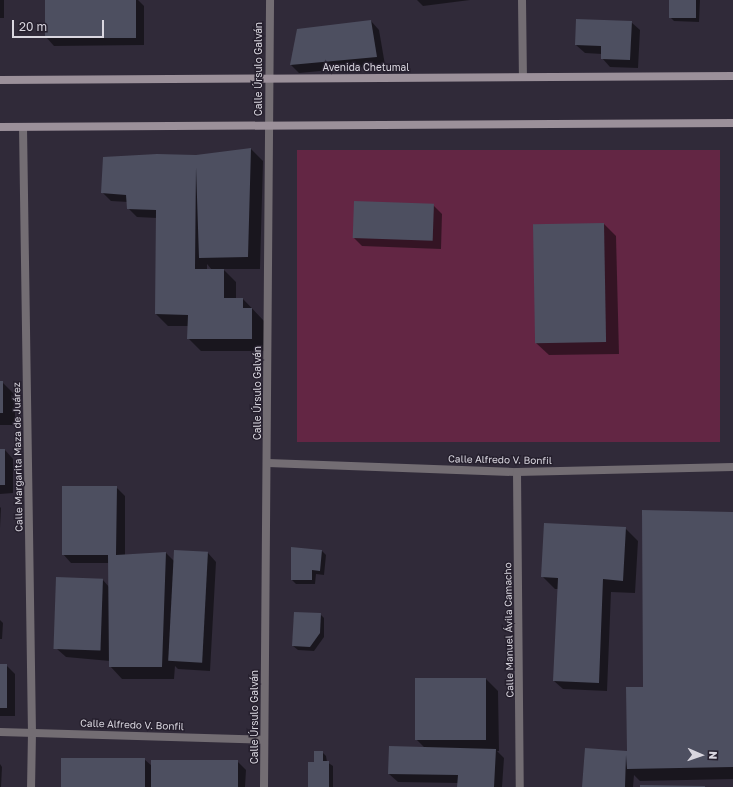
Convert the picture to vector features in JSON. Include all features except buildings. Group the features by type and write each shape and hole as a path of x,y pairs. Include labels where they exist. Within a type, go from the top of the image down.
{"main road":[{"name":"Avenida Chetumal","path":"0,80 733,76"},
{"path":"0,127 733,123"}],"street":[{"name":"Calle Úrsulo Galván","path":"264,787 268,464 270,0"},
{"path":"522,0 523,77"},
{"name":"Calle Margarita Maza de Juárez","path":"23,127 32,732 31,787"},
{"name":"Calle Alfredo V. Bonfil","path":"268,464 517,472 733,467"},
{"name":"Calle Manuel Ávila Camacho","path":"517,472 520,787"},
{"name":"Calle Alfredo V. Bonfil","path":"0,732 264,740"}],"shaded area":[{"path":"297,150 720,150 720,442 297,442"}]}
